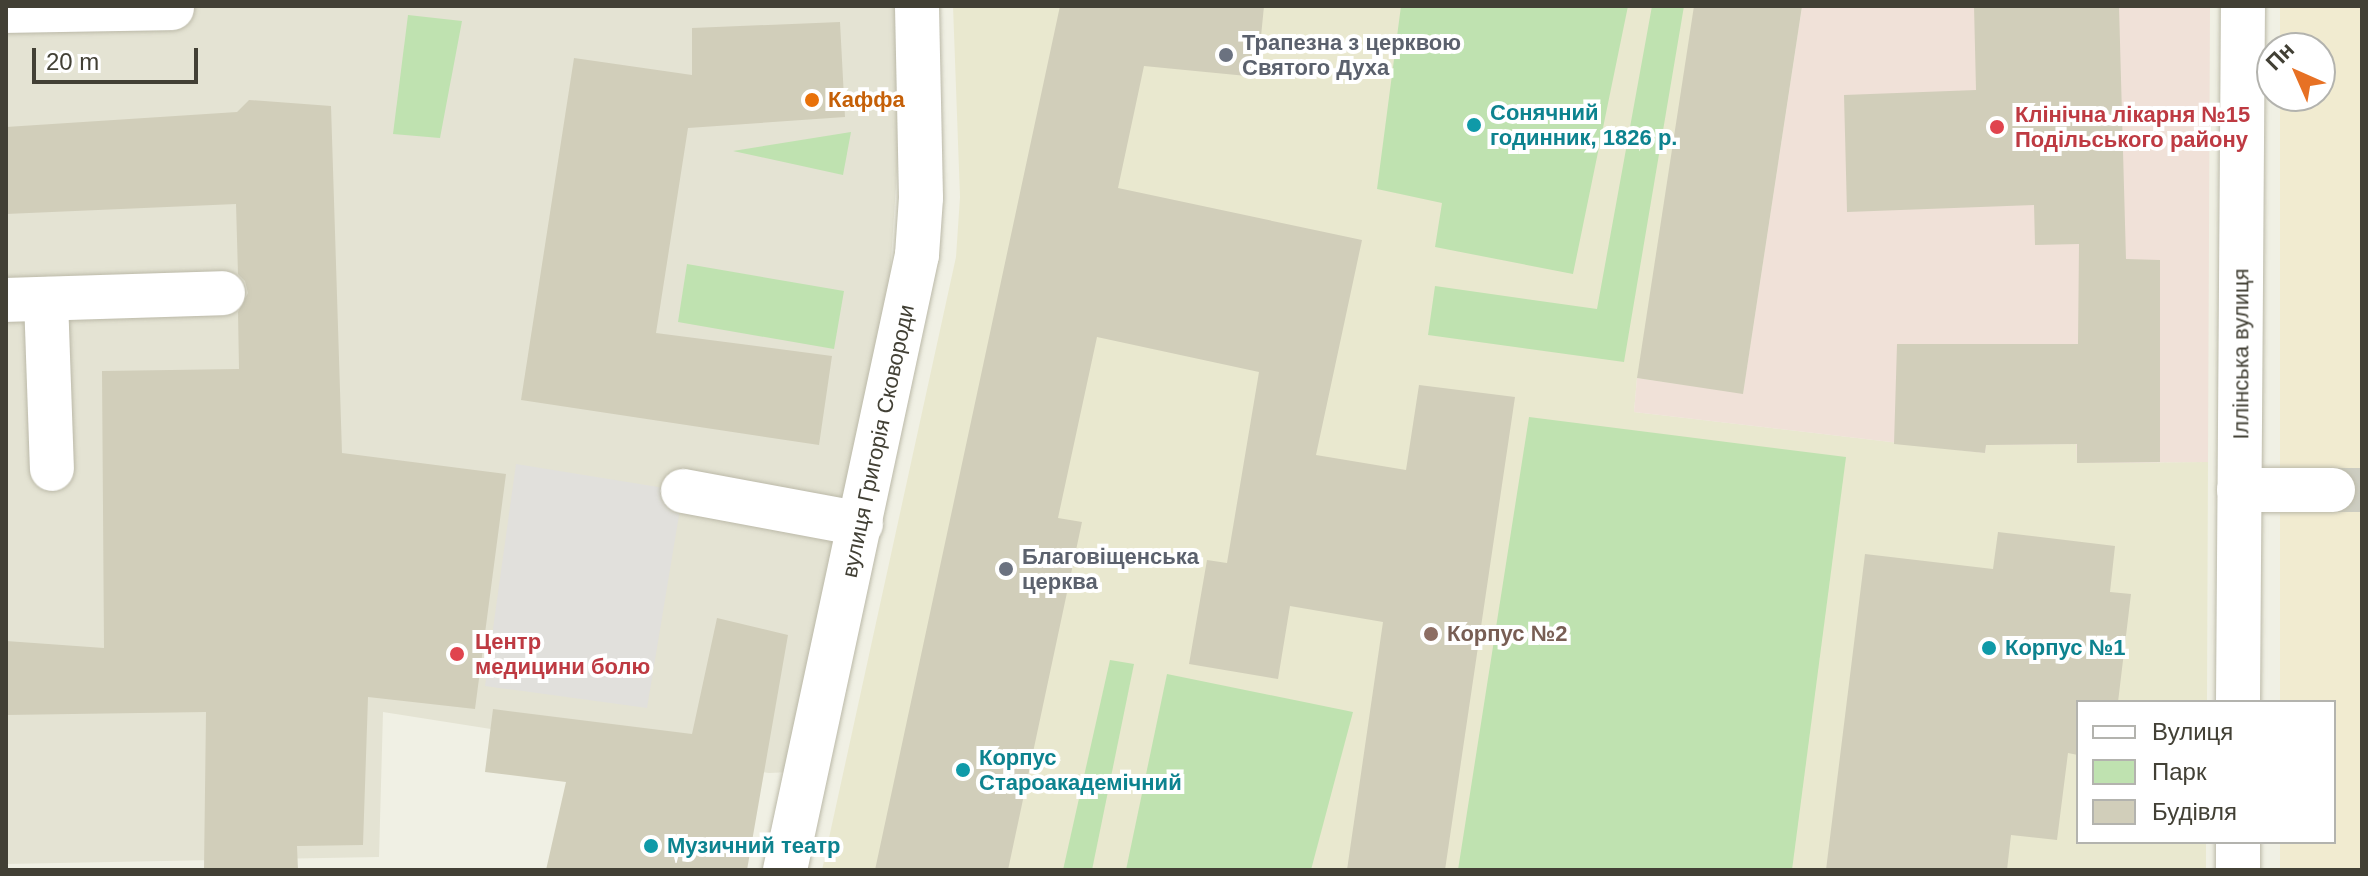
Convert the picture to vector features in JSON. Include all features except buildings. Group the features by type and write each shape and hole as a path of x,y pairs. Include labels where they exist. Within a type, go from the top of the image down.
{"street":[{"name":"вулиця Григорія Сковороди","path":"785,870 917,255 921,198 917,6"},
{"name":"Іллінська вулиця","path":"2238,700 2243,6"},
{"path":"6,11 172,8"},
{"path":"52,469 26,300 223,293"},
{"path":"2239,490 2333,490"},
{"path":"683,491 861,524"},
{"path":"2238,844 2238,870"}],"shaded area":[{"path":"6,6 896,6 901,110 889,292 792,772 769,773 383,712 379,857 6,864"},
{"path":"953,6 1802,6 1743,394 1637,378 1634,412 1985,453 1986,445 2077,444 2077,463 2208,462 2207,700 2076,700 2076,844 2206,844 2206,870 822,870 956,257 960,197"},
{"name":"Клінічна лікарня №15 Подільського району","path":"1802,6 2210,6 2208,462 2077,463 2076,444 1986,445 1985,453 1634,412 1637,378 1743,393"},
{"path":"2280,6 2362,6 2362,870 2280,870 2280,844 2336,844 2336,700 2280,700 2280,112 2336,112 2336,32 2280,32"},
{"path":"516,464 683,491 647,708 485,686"}],"green space":[{"path":"1401,6 1628,6 1573,274 1435,247 1442,203 1377,189"},
{"path":"1652,6 1684,6 1624,362 1428,335 1435,286 1597,309"},
{"path":"408,15 462,21 440,138 393,134"},
{"path":"851,132 843,175 733,151"},
{"path":"687,264 844,291 834,349 678,322"},
{"path":"1529,417 1846,457 1792,870 1458,870"},
{"path":"1110,660 1134,664 1092,870 1063,870"},
{"path":"1167,674 1353,712 1311,870 1126,870"}],"tunnel":[{"path":"2333,490 2362,490"}],"place":[{"name":"Трапезна з церквою Святого Духа","path":"1226,55"},
{"name":"Каффа","path":"812,100"},
{"name":"Сонячний годинник, 1826 р.","path":"1474,125"},
{"name":"Клінічна лікарня №15 Подільського району","path":"1997,127"},
{"name":"Благовіщенська церква","path":"1006,569"},
{"name":"Корпус №2","path":"1431,634"},
{"name":"Корпус №1","path":"1989,648"},
{"name":"Центр медицини болю","path":"457,654"},
{"name":"Корпус Староакадемічний","path":"963,770"},
{"name":"Музичний театр","path":"651,846"}]}
